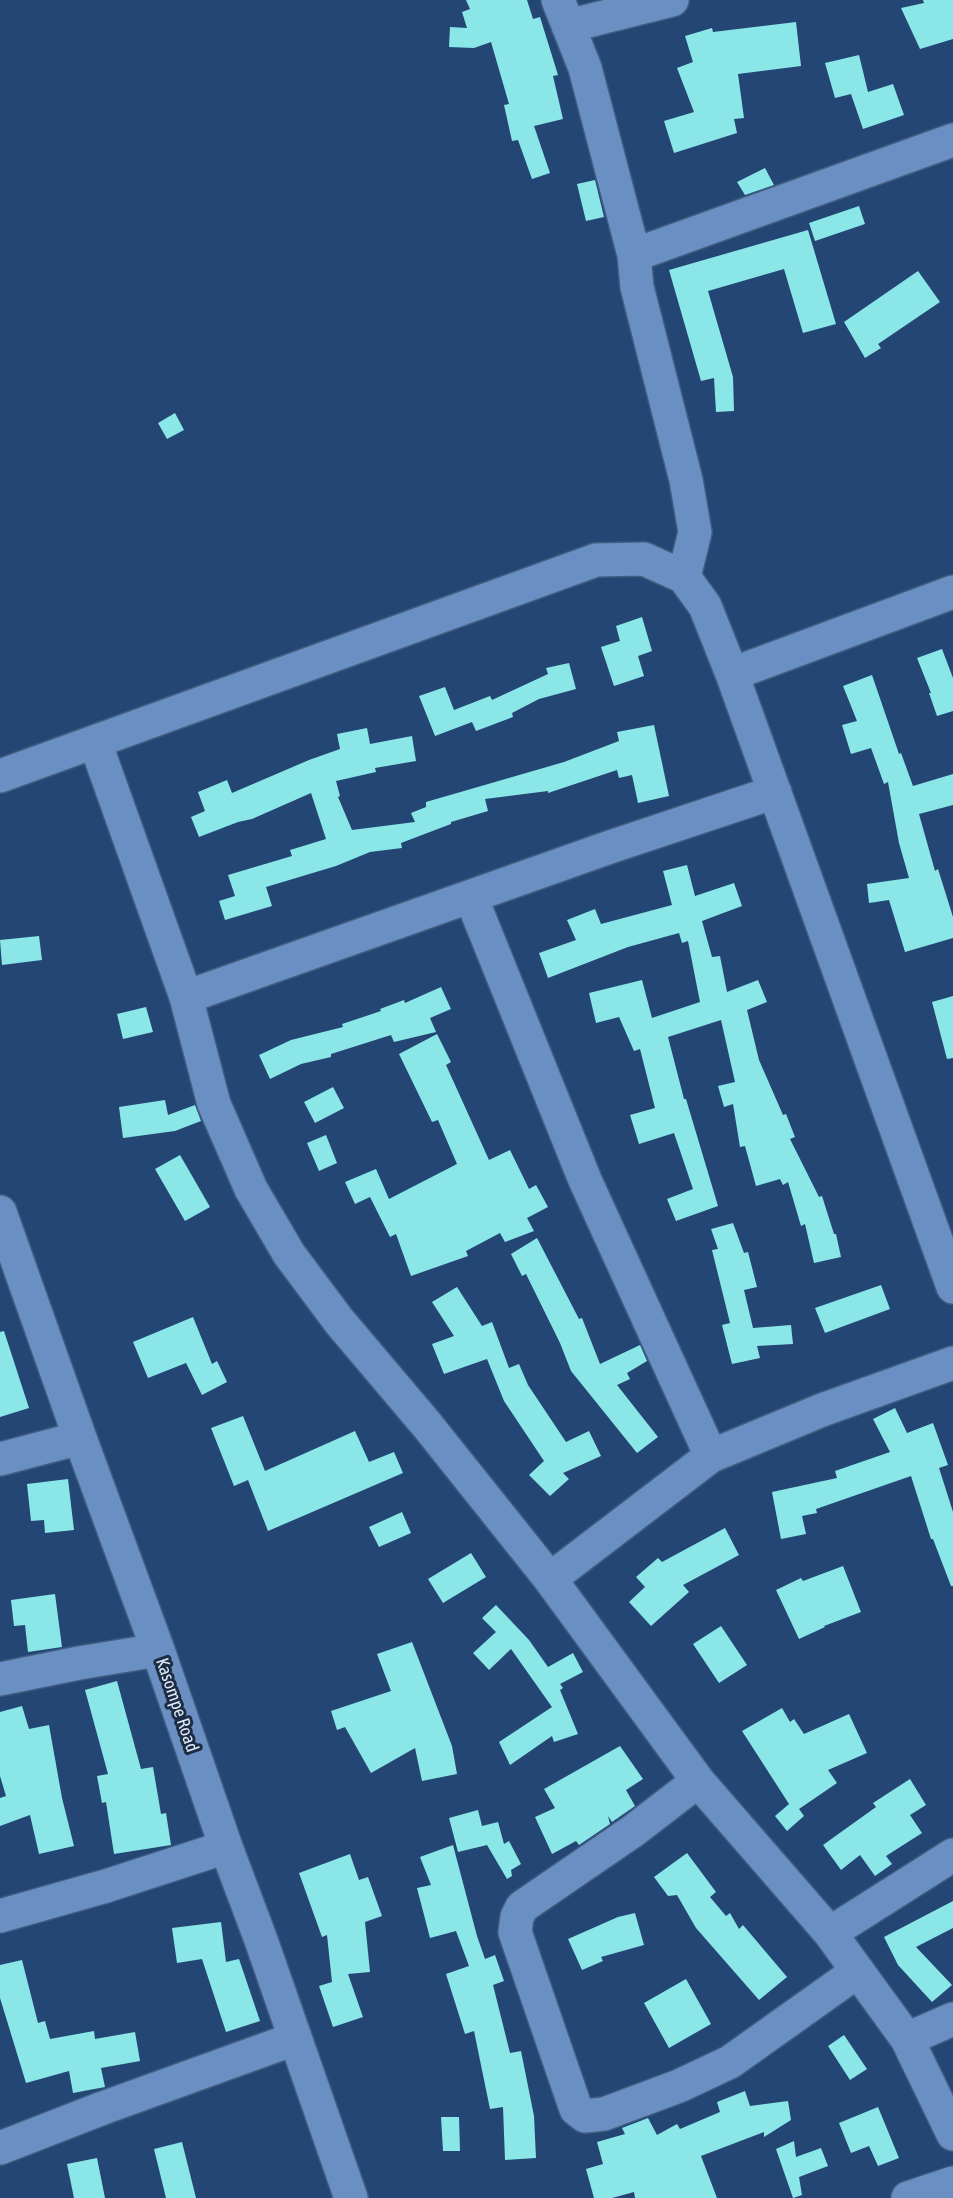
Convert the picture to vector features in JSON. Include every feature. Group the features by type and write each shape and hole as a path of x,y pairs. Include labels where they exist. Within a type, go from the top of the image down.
{"street":[{"path":"672,0 563,13 585,68 634,255 637,287 686,480 695,532 684,577"},
{"path":"634,255 953,140"},
{"path":"0,776 596,560 644,559 684,577 705,606 732,674 953,1287"},
{"path":"732,674 953,592"},
{"path":"95,742 186,997 214,1104 250,1190 289,1254 339,1321 427,1425 550,1578 698,1781 830,1933 908,2039 953,2134"},
{"path":"0,756 47,760"},
{"path":"186,997 610,847 775,792"},
{"path":"471,897 585,1180 711,1456"},
{"name":"Kasompe Road","path":"0,1212 158,1650 351,2198"},
{"path":"550,1578 711,1456 822,1410 953,1363"},
{"path":"0,1459 80,1438"},
{"path":"0,1679 158,1650"},
{"path":"698,1781 633,1831 522,1907 517,1917 515,1932 576,2109 585,2116 604,2114 679,2086 730,2062 858,1971"},
{"path":"0,1916 106,1886 226,1847"},
{"path":"830,1933 953,1855"},
{"path":"908,2039 953,2019"},
{"path":"0,2148 294,2039"},
{"path":"908,2198 953,2183"}],"building":[{"path":"466,0 527,0 533,19 540,17 558,75 553,76 563,119 534,126 550,173 532,179 518,140 512,141 504,105 509,104 491,42 474,48 449,47 450,27 467,28 462,12 470,9"},
{"path":"923,0 953,0 953,39 920,49 901,8 924,3"},
{"path":"796,22 801,66 738,74 744,118 734,119 737,133 674,153 664,121 694,112 677,68 693,62 685,36 712,28 713,32"},
{"path":"859,55 868,92 893,84 904,115 863,129 851,94 835,98 825,63"},
{"path":"765,168 774,185 745,195 737,182"},
{"path":"595,180 604,217 586,221 577,184"},
{"path":"859,206 865,224 815,241 809,223"},
{"path":"808,230 836,324 803,333 784,269 708,291 733,377 734,411 716,412 714,378 701,381 669,270"},
{"path":"918,271 940,302 878,344 881,348 865,358 844,322"},
{"path":"175,413 184,430 167,439 158,423"},
{"path":"642,617 652,651 638,656 644,676 614,686 601,647 620,641 616,626"},
{"path":"942,649 953,678 953,711 937,716 929,693 931,693 917,658"},
{"path":"569,663 576,689 539,699 512,713 513,717 476,731 472,722 435,736 419,696 445,687 454,710 490,696 492,700 548,674 546,668"},
{"path":"872,675 899,754 901,753 913,786 953,774 953,805 919,814 935,871 938,869 953,917 953,938 905,952 889,900 869,903 867,884 909,878 899,843 888,782 884,784 871,748 851,754 842,725 857,721 843,686"},
{"path":"654,725 669,796 638,803 632,775 619,778 617,770 548,793 548,791 485,799 488,811 451,822 451,824 401,843 402,848 370,852 336,866 266,887 272,906 225,920 219,901 235,896 228,875 292,856 290,850 326,839 311,793 252,819 199,837 191,817 205,811 198,792 227,780 232,793 340,749 337,734 367,728 370,744 412,736 416,761 375,768 376,772 336,781 340,796 338,797 352,830 415,822 411,813 426,807 426,802 564,762 619,741 617,732"},
{"path":"687,865 695,896 734,883 742,906 702,921 712,957 720,956 727,992 758,980 767,1002 747,1010 759,1060 783,1115 786,1114 795,1137 790,1139 819,1197 822,1196 834,1234 836,1234 841,1257 814,1263 805,1224 801,1226 788,1182 783,1185 780,1179 756,1186 745,1146 740,1147 733,1104 724,1107 718,1086 735,1082 721,1020 668,1037 684,1099 686,1099 718,1206 676,1221 667,1199 693,1189 674,1133 639,1144 630,1115 655,1108 640,1049 634,1051 619,1017 596,1023 589,993 642,980 652,1018 700,1002 688,941 682,943 679,933 628,947 548,978 539,953 576,940 567,920 595,909 601,924 672,905 663,871"},
{"path":"39,936 42,960 2,965 0,940"},
{"path":"441,987 451,1009 430,1018 436,1032 394,1042 391,1035 331,1054 331,1057 301,1064 270,1079 259,1055 291,1040 343,1027 342,1024 381,1011 380,1009 404,1000 405,1003"},
{"path":"953,996 953,1058 947,1059 932,1002"},
{"path":"146,1007 153,1032 123,1039 117,1014"},
{"path":"437,1034 451,1062 446,1065 489,1160 510,1150 529,1189 536,1185 548,1207 527,1218 534,1231 505,1242 500,1233 466,1251 468,1256 411,1276 396,1234 390,1237 370,1197 355,1204 345,1182 376,1169 389,1199 457,1164 438,1120 432,1122 399,1054"},
{"path":"333,1087 344,1108 315,1123 304,1102"},
{"path":"165,1100 168,1115 195,1105 201,1121 175,1131 123,1138 119,1107"},
{"path":"326,1135 337,1163 319,1171 307,1143"},
{"path":"180,1155 210,1207 185,1221 155,1169"},
{"path":"733,1223 744,1253 748,1252 757,1287 744,1290 753,1328 791,1325 793,1344 757,1346 760,1358 732,1364 722,1325 730,1323 712,1250 718,1249 711,1229"},
{"path":"537,1238 579,1319 582,1318 600,1364 640,1345 647,1361 627,1373 630,1379 617,1385 658,1437 637,1453 571,1371 560,1343 526,1274 522,1276 511,1254"},
{"path":"881,1285 890,1309 825,1333 815,1308"},
{"path":"457,1287 482,1326 492,1322 509,1368 519,1364 528,1385 566,1442 589,1431 601,1456 563,1473 569,1479 550,1496 529,1475 544,1461 504,1401 487,1359 444,1374 432,1344 454,1336 432,1302"},
{"path":"193,1317 212,1364 217,1361 227,1382 202,1395 186,1363 148,1378 133,1342"},
{"path":"4,1331 29,1408 0,1417 0,1332"},
{"path":"895,1408 907,1433 933,1423 948,1465 939,1468 953,1512 953,1586 951,1586 933,1539 931,1539 911,1476 816,1509 817,1513 802,1516 806,1534 781,1539 772,1492 837,1478 835,1471 890,1452 873,1419"},
{"path":"243,1416 265,1471 355,1431 369,1462 394,1452 403,1473 268,1531 248,1480 234,1486 211,1428"},
{"path":"68,1479 74,1530 45,1533 44,1520 31,1521 27,1484"},
{"path":"402,1512 411,1533 379,1547 369,1527"},
{"path":"725,1528 739,1555 683,1585 689,1592 651,1626 629,1602 645,1587 636,1577 658,1558 662,1562"},
{"path":"471,1553 486,1577 443,1603 428,1579"},
{"path":"843,1566 861,1612 824,1626 799,1639 776,1590 801,1578 803,1581"},
{"path":"55,1594 62,1647 28,1652 25,1625 14,1626 11,1600"},
{"path":"496,1605 529,1640 548,1667 573,1653 583,1672 560,1684 563,1688 560,1690 578,1734 554,1742 552,1736 510,1765 499,1742 552,1707 511,1649 489,1670 473,1653 496,1632 482,1618"},
{"path":"721,1626 747,1665 719,1683 693,1644"},
{"path":"412,1642 452,1746 457,1774 422,1781 415,1748 371,1773 345,1727 337,1730 331,1711 391,1691 377,1654"},
{"path":"117,1681 141,1769 153,1767 161,1814 166,1813 171,1845 114,1854 106,1802 102,1803 97,1776 108,1774 85,1690"},
{"path":"22,1706 29,1729 49,1725 62,1798 74,1846 39,1854 30,1815 0,1826 0,1798 6,1796 0,1776 0,1712"},
{"path":"782,1708 790,1722 794,1719 804,1734 849,1714 867,1753 828,1770 837,1783 799,1809 804,1816 787,1831 775,1816 789,1804 742,1731"},
{"path":"620,1746 643,1779 626,1790 635,1806 612,1822 608,1816 610,1824 579,1845 576,1841 552,1854 535,1817 555,1808 544,1789"},
{"path":"910,1779 926,1805 910,1815 922,1833 886,1856 892,1864 875,1876 860,1855 841,1870 823,1845 876,1807 873,1803"},
{"path":"478,1810 482,1826 498,1822 504,1844 509,1841 521,1864 511,1870 512,1876 507,1879 487,1845 458,1852 449,1818"},
{"path":"453,1845 485,1959 495,1955 504,1981 493,1985 510,2053 521,2051 534,2116 536,2158 505,2160 503,2107 490,2109 474,2031 465,2034 446,1974 469,1966 456,1931 430,1938 417,1888 431,1885 420,1857"},
{"path":"687,1853 716,1892 710,1897 726,1916 730,1913 739,1929 743,1925 787,1977 759,2000 696,1928 677,1895 668,1896 654,1877"},
{"path":"350,1854 359,1880 368,1877 382,1916 365,1922 370,1972 348,1974 363,2017 333,2027 319,1986 332,1982 327,1935 322,1937 299,1873"},
{"path":"953,1901 953,1928 916,1947 952,1985 932,2002 898,1965 884,1937"},
{"path":"635,1913 644,1945 601,1957 603,1961 582,1970 568,1939 618,1917"},
{"path":"221,1922 226,1962 239,1959 260,2021 226,2032 202,1959 177,1963 172,1928"},
{"path":"22,1960 38,2023 45,2021 50,2039 94,2031 95,2039 135,2032 140,2061 101,2068 105,2087 73,2093 69,2071 26,2083 0,1998 0,1965"},
{"path":"686,1979 711,2024 669,2048 644,2003"},
{"path":"844,2035 867,2069 850,2080 828,2046"},
{"path":"745,2091 750,2106 788,2101 791,2120 764,2137 764,2132 701,2156 717,2198 635,2198 634,2192 612,2198 594,2198 586,2169 603,2164 597,2142 625,2134 622,2128 648,2118 657,2135 677,2124 680,2129 720,2112 717,2102"},
{"path":"878,2107 899,2158 878,2166 869,2146 851,2153 839,2123"},
{"path":"441,2117 459,2117 460,2151 443,2151"},
{"path":"794,2141 796,2157 821,2148 828,2166 799,2177 802,2195 793,2198 776,2149"},
{"path":"182,2142 196,2198 166,2198 154,2149"},
{"path":"97,2158 105,2198 74,2198 67,2164"}]}
